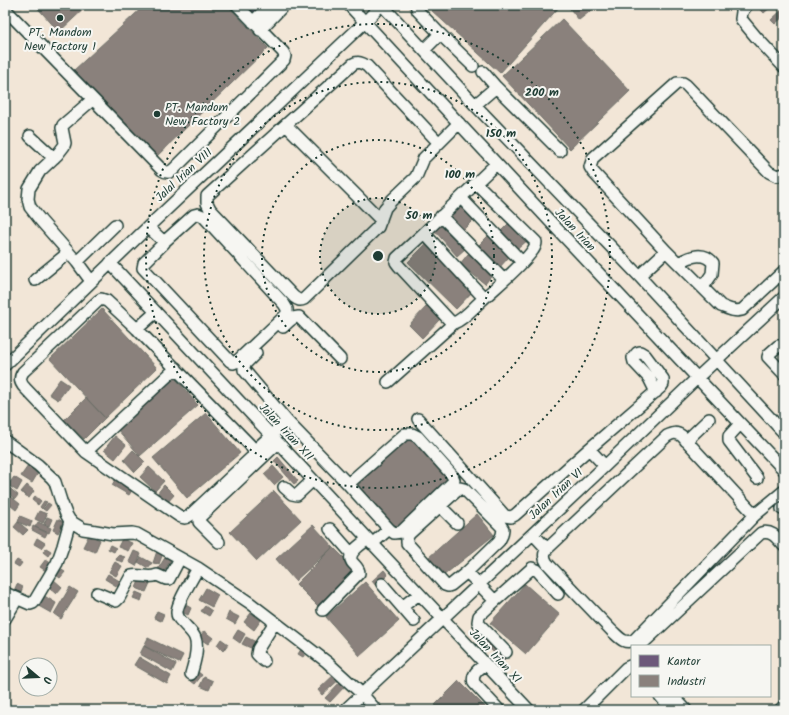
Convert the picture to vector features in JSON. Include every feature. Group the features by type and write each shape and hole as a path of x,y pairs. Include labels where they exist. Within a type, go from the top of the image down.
{"street":[{"path":"5,9 92,100 162,170 168,172 172,171 284,62 285,56 283,52 237,5"},
{"path":"257,26 269,5"},
{"path":"257,26 284,5"},
{"name":"Jalan Irian","path":"349,5 496,164 784,470"},
{"name":"Jalan Irian","path":"382,5 639,276 784,432"},
{"name":"Jalal Irian VIII","path":"5,365 91,281 382,5"},
{"path":"416,5 418,11 473,66"},
{"path":"747,5 742,12 741,19 784,67"},
{"path":"424,50 440,34"},
{"path":"439,143 367,66 356,63 353,64 207,196 207,202 210,209 294,298 301,301 378,227 385,208 416,177 424,158 439,143 459,123"},
{"path":"483,72 560,151"},
{"path":"784,174 777,176 769,172 685,84 680,82 677,83 593,158 590,166 593,172 666,251 721,306 736,311 742,310 784,271"},
{"path":"475,104 496,87"},
{"path":"91,281 77,262 30,207 28,199 29,189 40,171 65,145 62,130 63,125 92,100"},
{"path":"286,125 381,220"},
{"path":"30,136 54,158"},
{"path":"454,323 450,321 399,266 396,262 397,258 496,164"},
{"path":"388,382 504,280 534,250 536,246 536,242 476,183"},
{"path":"461,198 522,262"},
{"path":"198,214 203,216 284,304 287,309 286,314 236,362 230,361 143,268 144,263 164,242 194,215 198,214"},
{"path":"441,216 504,280"},
{"path":"77,262 115,225"},
{"path":"148,227 164,242"},
{"path":"424,233 484,298"},
{"path":"639,276 666,251"},
{"path":"34,280 68,253"},
{"path":"679,263 686,258 702,255 706,256 713,263 713,267 712,274 703,287"},
{"name":"Jalan Irian XII","path":"110,263 443,619"},
{"name":"Jalan Irian VI","path":"345,710 784,297"},
{"path":"254,451 252,447 176,368 107,300 100,300 21,374 21,382 25,388 86,452 178,516 184,518 189,516 253,456 254,451 275,439"},
{"path":"137,328 156,312"},
{"path":"340,359 301,318 296,316 246,363 244,367 245,372 287,421 394,533 401,532 453,482 454,479 418,437 412,434 406,434 348,484"},
{"path":"784,348 778,346 769,354 768,357 784,374"},
{"path":"86,452 176,368"},
{"path":"418,419 505,516 511,517 656,392"},
{"path":"686,441 709,419"},
{"path":"219,542 200,522 200,517 275,439 287,421"},
{"path":"740,424 729,436 729,441 757,478"},
{"path":"756,515 686,441 677,433 672,433 667,436 547,549 544,553 544,557 547,563 612,631 622,640 628,642 634,640 756,515 784,491"},
{"path":"5,442 38,465 52,478 55,482 63,508 70,521 83,529 113,534 137,534 198,568 250,603 326,662 362,694 376,710"},
{"path":"589,449 605,466"},
{"path":"284,487 292,494 297,494 300,493 313,480"},
{"path":"460,488 462,488 504,529 499,541 467,572 451,585 447,585 407,543 409,534 457,489 460,488"},
{"path":"440,506 457,523"},
{"path":"5,593 30,604 36,600 57,563 64,546 70,521"},
{"path":"330,529 352,553"},
{"path":"352,553 389,529"},
{"path":"641,645 760,533 770,533 774,535 784,546"},
{"path":"533,534 547,549"},
{"path":"323,610 359,572 351,560 352,553"},
{"path":"97,593 116,601 131,576 153,577 157,575 169,578 180,558"},
{"path":"191,674 196,655 195,638 178,618 177,611 179,604 198,568"},
{"path":"506,652 480,625 478,622 479,616 532,568 537,570 558,594"},
{"path":"467,572 495,601"},
{"path":"382,584 414,620"},
{"path":"402,607 419,594"},
{"path":"5,619 17,599"},
{"name":"Jalan Irian XI","path":"443,619 529,710"},
{"path":"264,661 257,654 258,649 275,622"},
{"path":"485,664 473,675 472,680 499,710"},
{"path":"584,710 626,668 631,666"},
{"path":"661,697 672,710"},
{"path":"674,697 686,710"},
{"path":"780,710 784,706"}],"shaded area":[{"path":"5,5 784,5 784,710 5,710"}],"building: Kantor":[{"path":"245,5 268,5 256,16"}],"building: Industri":[{"name":"PT. Mandom New Factory 1","path":"35,5 88,5 59,32"},
{"name":"PT. Mandom New Factory 2","path":"145,5 227,5 268,48 155,158 73,71"},
{"path":"436,5 561,5 500,73 431,10"},
{"path":"567,5 598,5 579,20"},
{"path":"757,5 773,5 764,13"},
{"path":"784,8 784,16 775,24 771,20"},
{"path":"562,19 630,91 570,149 502,76"},
{"path":"462,202 476,217 464,229 450,215"},
{"path":"512,220 529,239 515,251 499,233"},
{"path":"443,221 466,248 457,256 434,230"},
{"path":"488,236 509,257 498,269 476,248"},
{"path":"426,244 474,290 456,309 408,262"},
{"path":"468,254 493,274 485,284 460,264"},
{"path":"427,306 440,319 422,338 409,325"},
{"path":"102,309 157,368 105,418 50,359"},
{"path":"175,378 198,405 140,456 117,429"},
{"path":"60,379 69,385 58,400 49,394"},
{"path":"86,398 105,418 84,439 64,420"},
{"path":"206,413 240,453 187,498 153,458"},
{"path":"115,436 126,445 115,459 104,450"},
{"path":"410,436 450,478 397,528 357,486"},
{"path":"133,450 145,462 135,472 124,460"},
{"path":"278,457 298,481 294,484 274,461"},
{"path":"28,466 38,473 32,483 21,476"},
{"path":"273,466 283,477 274,485 264,474"},
{"path":"149,467 164,481 155,491 140,477"},
{"path":"14,477 22,482 17,491 8,485"},
{"path":"115,480 132,490 129,495 112,485"},
{"path":"27,485 34,491 29,498 21,492"},
{"path":"164,485 174,495 167,503 157,494"},
{"path":"7,486 18,495 15,499 5,490"},
{"path":"274,491 301,520 257,561 230,532"},
{"path":"5,492 20,504 16,510 5,501"},
{"path":"35,496 41,501 38,505 32,500"},
{"path":"44,501 47,502 42,509 40,507"},
{"path":"48,503 51,505 46,511 43,509"},
{"path":"39,511 47,514 43,523 35,519"},
{"path":"477,514 494,535 443,576 428,558"},
{"path":"20,516 32,521 30,527 18,522"},
{"path":"47,517 52,519 49,526 44,524"},
{"path":"58,519 63,522 58,533 53,530"},
{"path":"18,522 28,530 23,535 14,527"},
{"path":"38,522 51,528 49,533 35,527"},
{"path":"313,525 333,547 295,581 276,559"},
{"path":"33,526 47,533 45,537 32,530"},
{"path":"89,535 100,540 95,552 83,547"},
{"path":"37,538 45,543 41,548 34,544"},
{"path":"122,539 132,543 128,551 118,547"},
{"path":"110,545 116,548 114,552 108,549"},
{"path":"333,547 355,569 318,606 296,584"},
{"path":"46,548 51,551 48,556 43,552"},
{"path":"134,551 141,554 136,566 129,562"},
{"path":"157,551 163,553 159,564 153,563"},
{"path":"118,555 125,557 123,562 116,560"},
{"path":"166,556 171,559 164,572 158,569"},
{"path":"141,557 152,563 148,568 138,562"},
{"path":"46,559 55,565 49,573 40,567"},
{"path":"17,560 22,563 19,567 14,564"},
{"path":"115,562 122,566 116,576 109,572"},
{"path":"189,568 194,571 182,596 177,594"},
{"path":"60,569 65,572 60,578 56,575"},
{"path":"384,570 388,575 376,586 372,581"},
{"path":"108,574 121,582 118,587 105,579"},
{"path":"53,579 62,587 56,594 47,586"},
{"path":"140,579 150,583 146,592 136,588"},
{"path":"365,582 399,621 360,656 326,617"},
{"path":"17,584 23,587 19,596 13,593"},
{"path":"525,584 560,615 526,654 490,623"},
{"path":"70,587 78,592 61,619 54,614"},
{"path":"206,588 218,595 212,607 199,600"},
{"path":"136,592 143,595 141,601 133,598"},
{"path":"41,594 56,603 51,613 35,604"},
{"path":"184,604 191,608 188,615 180,611"},
{"path":"205,606 212,611 209,616 201,611"},
{"path":"157,611 164,614 161,621 154,618"},
{"path":"229,612 239,617 235,624 226,619"},
{"path":"251,613 261,620 254,630 244,622"},
{"path":"484,629 508,656 502,662 478,635"},
{"path":"238,630 245,634 240,643 233,638"},
{"path":"204,631 213,638 208,644 199,638"},
{"path":"246,637 256,642 253,649 242,644"},
{"path":"148,638 183,655 179,663 144,646"},
{"path":"221,639 228,644 223,651 217,645"},
{"path":"144,646 176,664 172,672 140,654"},
{"path":"302,648 307,651 303,657 298,654"},
{"path":"139,657 171,676 167,684 134,665"},
{"path":"198,672 202,675 195,684 191,681"},
{"path":"337,672 342,677 322,695 318,690"},
{"path":"204,677 213,681 209,690 200,686"},
{"path":"341,681 346,685 330,702 325,698"},
{"path":"459,681 488,710 440,710 435,705"}],"place":[{"name":"PT. Mandom New Factory 1","path":"60,18"},
{"name":"PT. Mandom New Factory 2","path":"157,114"}]}
